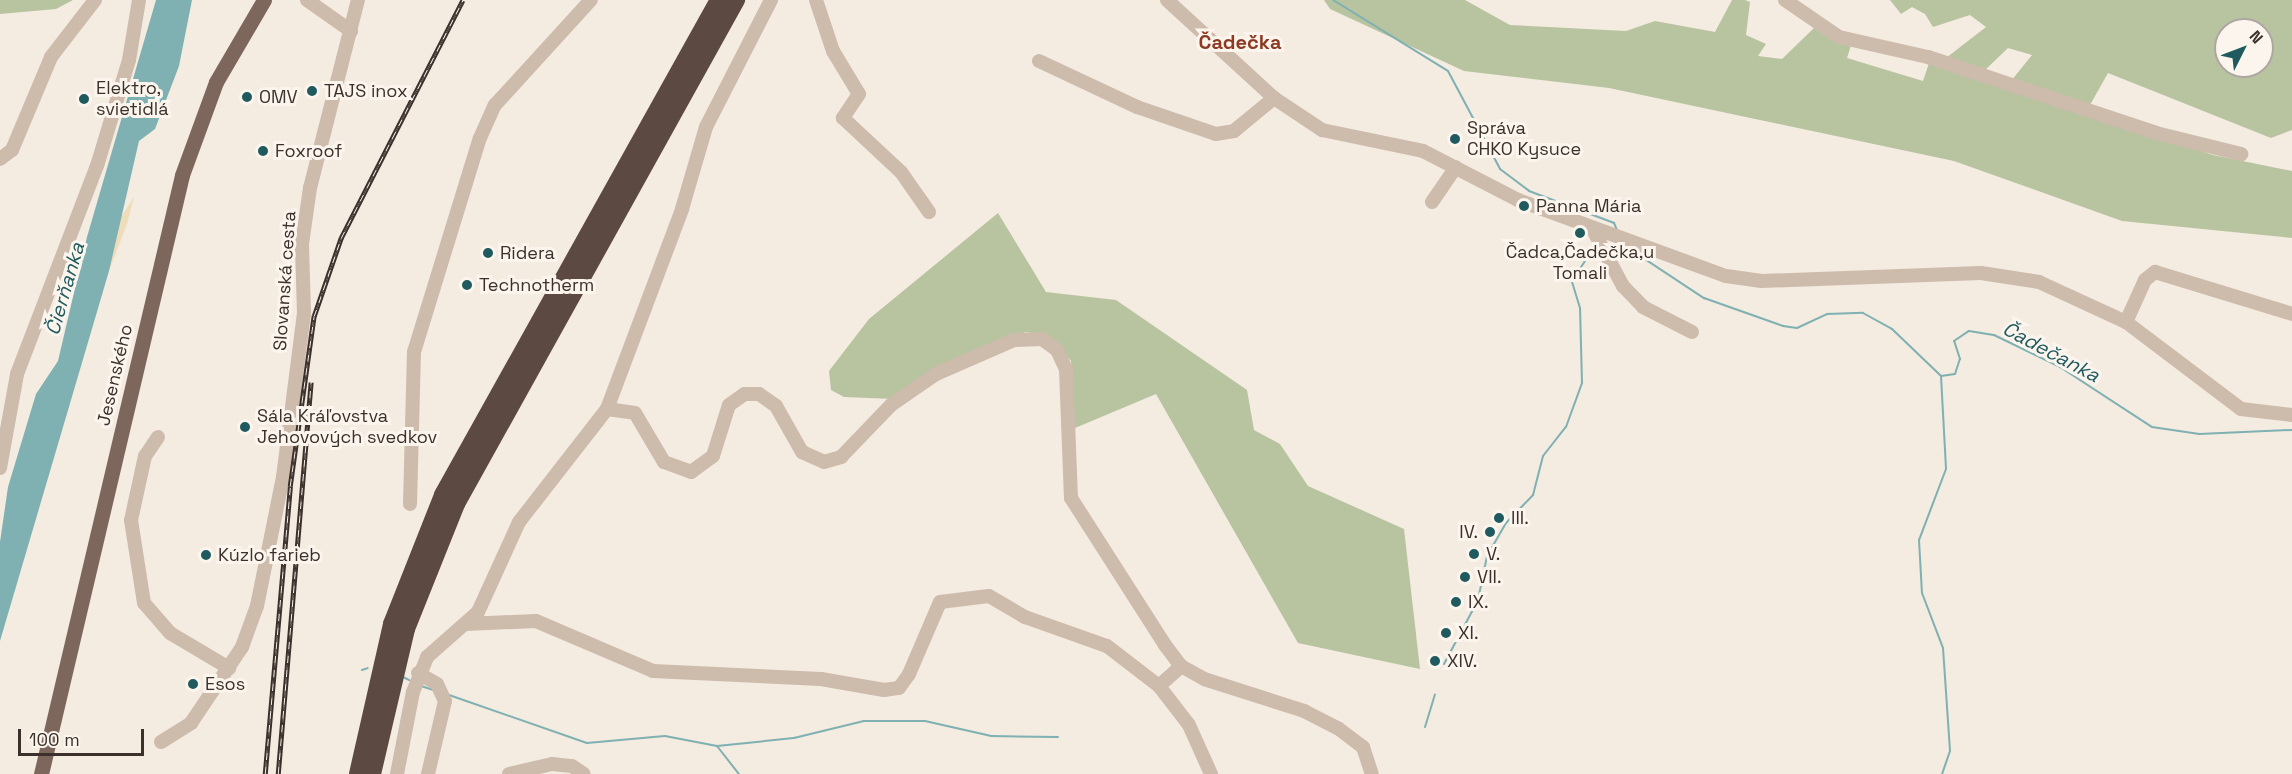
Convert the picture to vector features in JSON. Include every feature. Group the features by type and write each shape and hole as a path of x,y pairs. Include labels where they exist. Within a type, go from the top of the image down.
{"highway":[{"path":"358,774 392,624 443,495 719,0"},
{"path":"372,774 399,651 456,504 736,0"}],"main road":[{"name":"Jesenského","path":"41,774 182,175 216,82 264,0"}],"street":[{"path":"0,159 51,57 95,0"},
{"path":"0,468 17,374 97,166 129,60 139,0"},
{"path":"307,0 351,31"},
{"name":"Slovanská cesta","path":"161,742 191,723 229,668 257,606 282,477 304,313 302,244 310,188 358,0"},
{"path":"410,504 414,352 480,138 495,105 591,0"},
{"path":"397,774 418,673 442,641 465,624 483,603 519,522 607,409 682,209 706,127 771,0"},
{"path":"816,0 833,51 859,94 843,118 901,172 928,212"},
{"path":"1167,0 1274,98 1322,130 1407,146 1456,167 1518,200 1635,244 1752,281 2011,274 2126,322 2241,410 2292,415"},
{"path":"1785,0 1839,37 1928,57 2157,133 2241,154"},
{"path":"1039,61 1137,107 1216,134 1234,131 1274,98"},
{"path":"1432,202 1456,167"},
{"path":"1592,228 1623,286 1643,307 1692,332"},
{"path":"2126,322 2145,280 2155,272 2292,314"},
{"path":"607,409 634,413 664,462 691,472 713,456 729,405 745,394 759,394 776,406 802,452 824,462 848,451 891,405 936,374 1014,340 1042,339 1057,350 1066,369 1071,498 1181,666 1339,729 1363,747 1374,773"},
{"path":"158,437 146,456 130,520 144,603 170,633 229,668"},
{"path":"465,624 536,621 653,671 821,679 884,690 899,688 909,674 940,602 989,596 1025,616 1107,646 1159,686 1189,725 1211,774"},
{"path":"1159,686 1181,666"},
{"path":"418,673 437,684 445,701 428,774"},
{"path":"509,774 552,764 572,766 584,774"}],"green space":[{"path":"0,0 73,0 56,9 0,14"},
{"path":"1324,0 1465,0 1510,25 1626,31 1655,21 1715,32 1732,0 1745,0 1750,2 1746,35 1766,44 1758,56 1782,59 1815,27 1852,42 1847,58 1923,81 1929,63 2213,155 2292,171 2292,238 2122,221 1954,161 1609,88 1464,71 1330,9"},
{"path":"1890,0 2292,0 2292,130 2271,138 2108,73 2090,105 2011,81 2032,55 2008,48 1984,71 1946,58 1986,27 1970,15 1933,27 1925,14 1912,7 1901,14"},
{"path":"998,213 1046,292 1116,300 1247,390 1254,430 1280,444 1308,486 1404,529 1420,669 1298,643 1156,394 1075,428 1071,361 1049,336 1026,332 1002,341 894,399 844,397 831,390 829,371 869,319"}],"sand":[{"path":"134,197 127,224 109,271 116,225"}],"water":[{"path":"156,0 192,0 179,66 155,129 139,141 109,271 0,641 0,542 8,487 36,394 58,361 87,237"}],"waterway":[{"name":"Čadečanka","path":"1333,0 1448,71 1500,169 1529,191 1614,223 1617,230"},
{"name":"Čadečanka","path":"1625,246 1704,298 1783,326 1797,328 1827,314 1863,313 1892,329 1941,376 1955,374 1960,359 1954,341 1969,331 1994,335 2060,367 2152,427 2199,434 2292,430"},
{"path":"1617,248 1626,250"},
{"path":"1444,664 1478,600 1487,556 1506,523 1533,495 1543,456 1566,427 1582,383 1580,308 1572,281 1590,253"},
{"path":"1941,376 1946,469 1919,540 1922,593 1943,648 1950,751 1942,774"},
{"path":"362,670 368,668"},
{"path":"403,677 409,680"},
{"path":"421,686 433,690"},
{"path":"449,695 587,743 665,736 717,746 794,738 864,721 925,721 991,736 1058,737"},
{"path":"1425,727 1435,695"},
{"path":"717,746 739,774"}],"railway":[{"path":"265,774 290,486 314,316 341,238 463,0"},
{"path":"278,774 311,382"}],"place":[{"name":"TAJS inox","path":"312,91"},
{"name":"OMV","path":"247,97"},
{"name":"Elektro, svietidlá","path":"84,99"},
{"name":"Správa CHKO Kysuce","path":"1455,139"},
{"name":"Foxroof","path":"263,151"},
{"name":"Panna Mária","path":"1524,206"},
{"name":"Čadca,Čadečka,u Tomali","path":"1580,233"},
{"name":"Ridera","path":"488,253"},
{"name":"Technotherm","path":"467,285"},
{"name":"Sála Kráľovstva Jehovových svedkov","path":"245,427"},
{"name":"III.","path":"1499,518"},
{"name":"IV.","path":"1490,532"},
{"name":"V.","path":"1474,554"},
{"name":"Kúzlo farieb","path":"206,555"},
{"name":"VII.","path":"1465,577"},
{"name":"IX.","path":"1456,602"},
{"name":"XI.","path":"1446,633"},
{"name":"XIV.","path":"1435,661"},
{"name":"Esos","path":"193,684"}],"district":[{"name":"Čadečka","path":"1240,42"}],"water label":[{"name":"Čierňanka","path":"65,289"}]}
